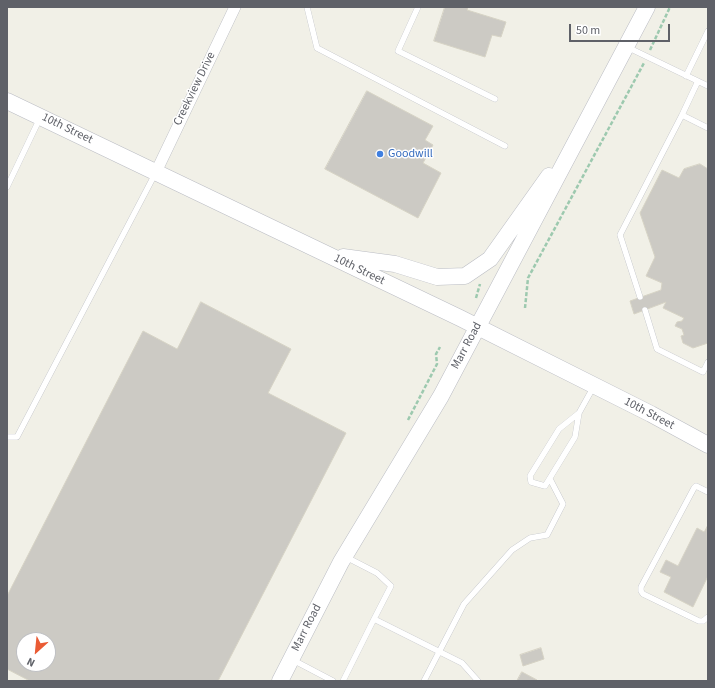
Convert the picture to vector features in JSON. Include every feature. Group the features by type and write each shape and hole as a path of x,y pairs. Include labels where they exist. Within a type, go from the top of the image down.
{"main road":[{"name":"Marr Road","path":"280,681 344,556 441,396 647,7"},
{"name":"10th Street","path":"7,101 478,327 651,414 708,445"},
{"path":"327,255 395,264 437,278 465,276 490,259 590,116"}],"street":[{"name":"Creekview Drive","path":"156,172 235,7"}],"lane":[{"path":"307,7 317,48 505,146"},
{"path":"418,7 398,51 495,99"},
{"path":"686,76 708,31"},
{"path":"626,47 708,86"},
{"path":"640,297 620,235 698,81"},
{"path":"682,115 708,128"},
{"path":"7,187 41,117"},
{"path":"7,437 17,437 156,172"},
{"path":"645,310 657,349 703,372 708,362"},
{"path":"579,413 559,429 530,476 531,482 545,486 550,479 575,437 579,413 594,386"},
{"path":"424,681 464,604 512,550 530,538 547,535 563,504 550,479"},
{"path":"708,492 696,486 694,488 641,587 641,591 643,594 699,621 704,621 708,617"},
{"path":"343,681 392,586 378,573 344,556"},
{"path":"374,619 462,663 478,681"},
{"path":"291,659 333,681"}],"path":[{"path":"525,308 528,278 647,56 670,7"},
{"path":"476,298 480,285 478,278"}],"building":[{"path":"445,7 468,7 467,10 506,22 501,37 492,35 485,57 434,41"},
{"name":"Goodwill","path":"367,91 433,126 425,140 433,145 423,163 441,173 418,218 325,169"},
{"path":"700,164 708,169 708,343 693,348 683,343 681,336 684,335 682,329 675,326 677,322 682,321 684,318 663,308 666,302 634,314 630,301 661,290 662,283 646,276 655,257 640,213 662,170 679,178 684,169"},
{"path":"201,302 291,349 268,393 346,433 218,681 30,681 7,669 7,596 143,331 177,349"},
{"path":"707,527 708,576 693,607 664,592 671,577 660,572 666,560 678,566 697,528 704,532"},
{"path":"541,648 544,659 523,666 520,655"},
{"path":"522,672 537,680 537,681 517,681"}],"place":[{"name":"Goodwill","path":"380,154"}]}
